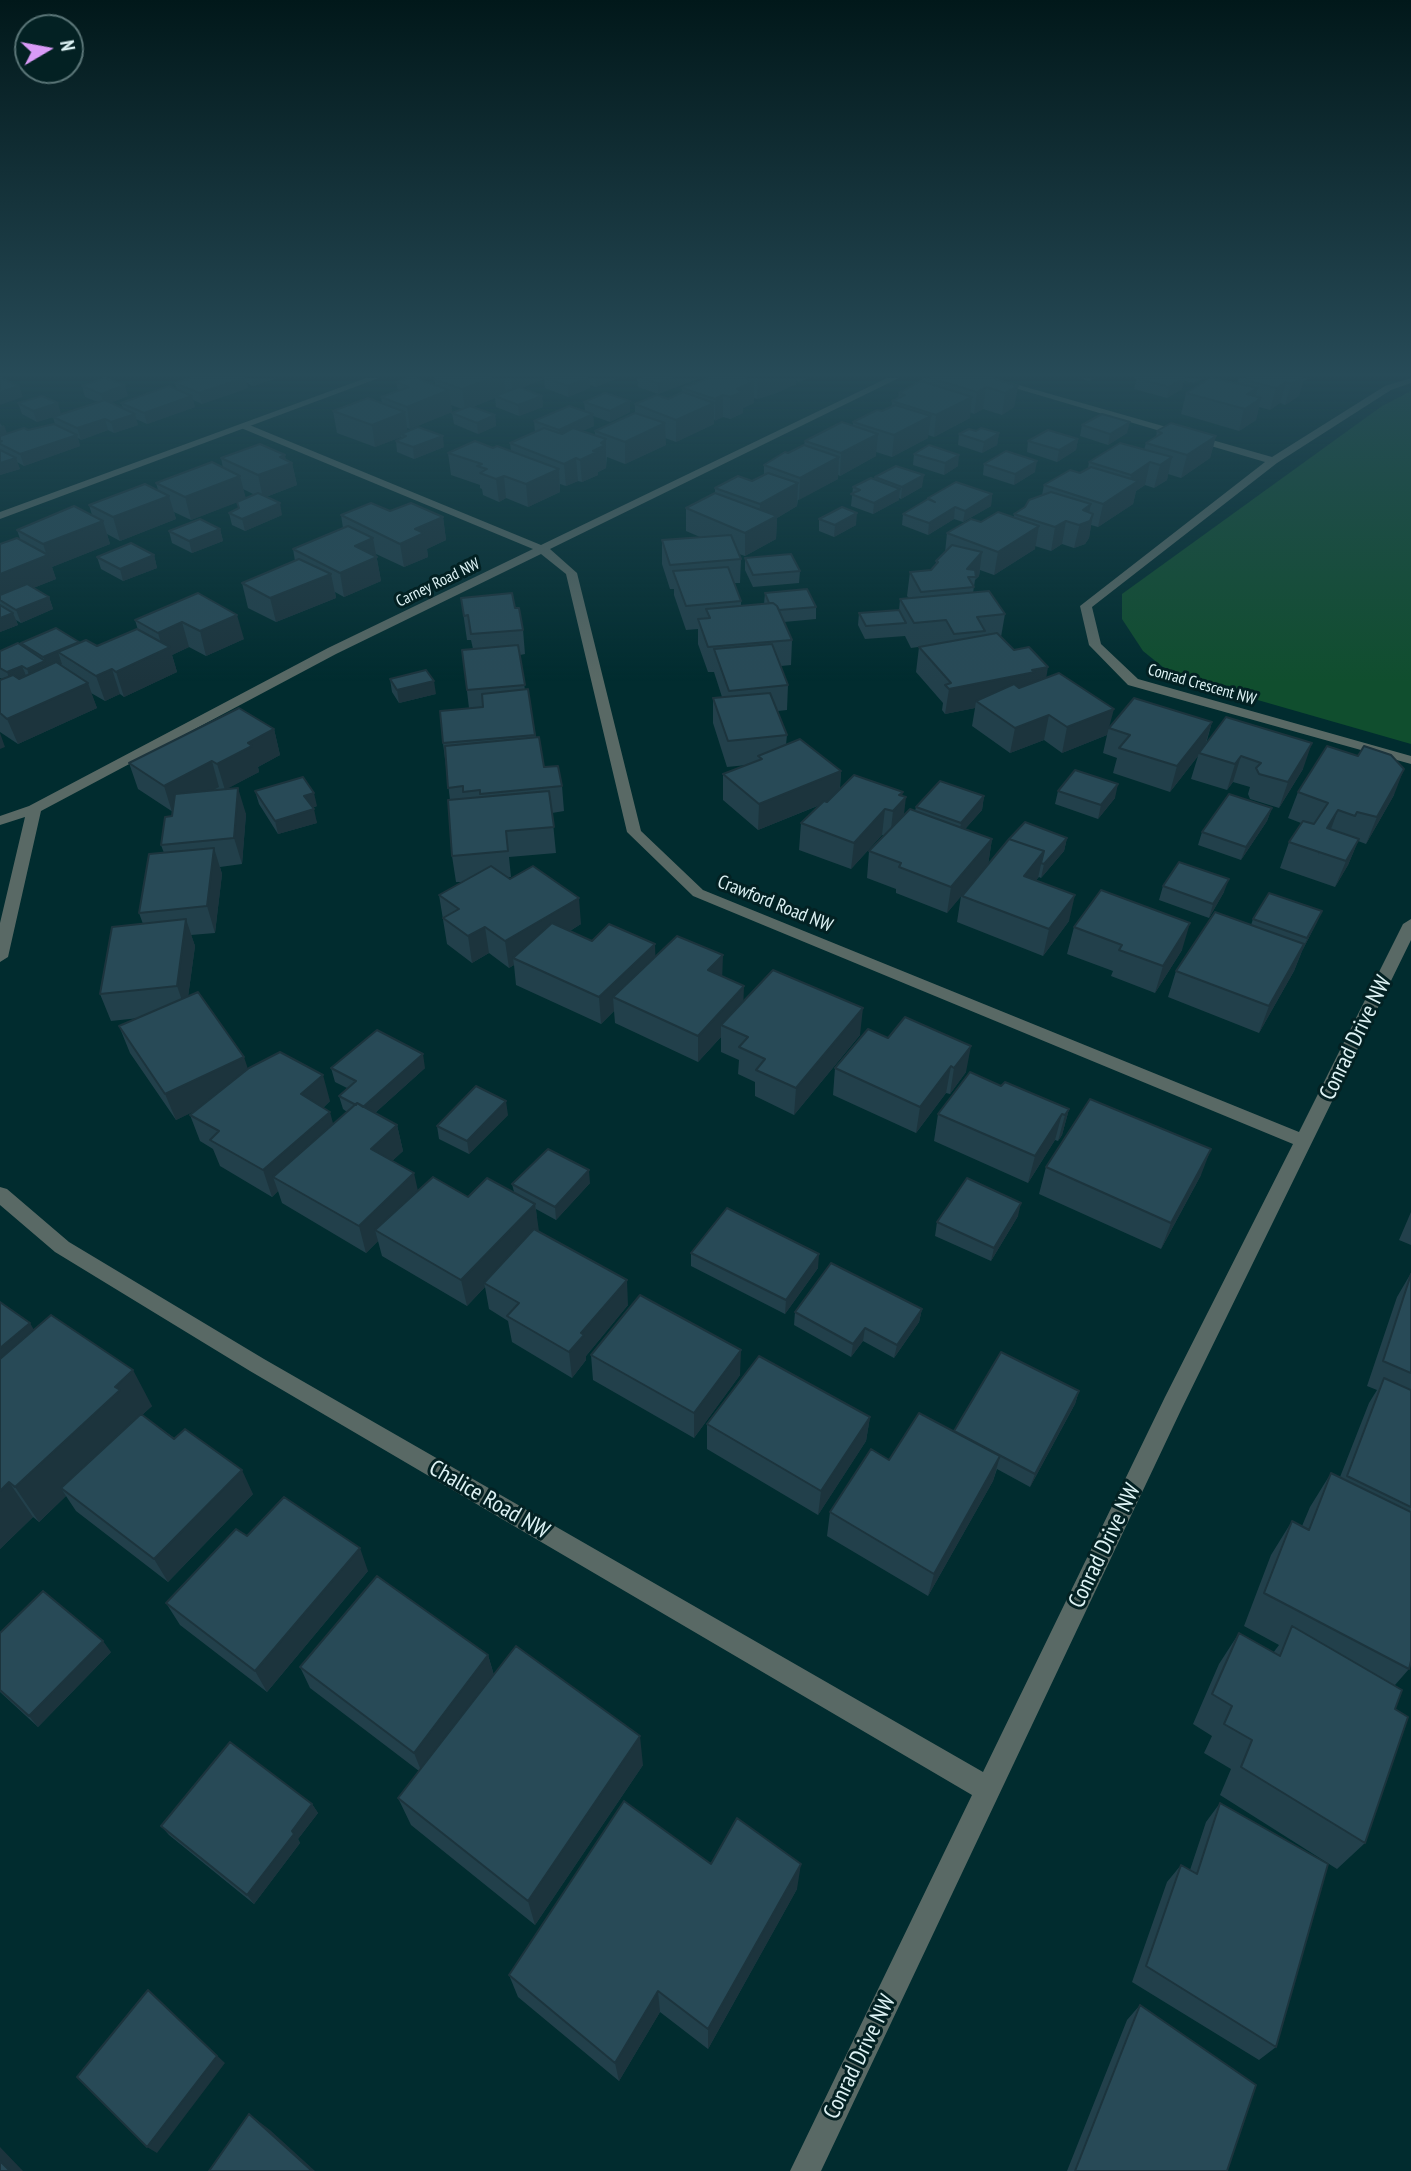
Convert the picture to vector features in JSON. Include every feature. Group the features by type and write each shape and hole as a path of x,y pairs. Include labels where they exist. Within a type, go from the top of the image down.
{"street":[{"path":"0,516 99,479"},
{"name":"Crawford Road NW","path":"373,479 544,550 571,573 634,832 698,893 1305,1142"},
{"name":"Carney Road NW","path":"0,821 34,809 332,652 688,479"},
{"name":"Conrad Crescent NW","path":"1249,479 1086,606 1095,645 1133,682 1411,760"},
{"path":"0,957 34,809"},
{"name":"Conrad Drive NW","path":"805,2171 1173,1404 1411,924"},
{"name":"Chalice Road NW","path":"0,1194 62,1247 234,1351 989,1790"}],"green space":[{"path":"1281,479 1411,479 1411,744 1174,676 1143,651 1122,619 1122,594"}],"building":[{"path":"166,479 231,479 185,497 156,483"},
{"path":"513,479 536,479 526,484"},
{"path":"732,479 787,479 798,483 760,504 715,488"},
{"path":"874,479 900,489 874,503 851,494 860,490 853,487"},
{"path":"881,479 916,479 902,487"},
{"path":"1054,479 1138,481 1103,504 1044,485"},
{"path":"956,482 992,494 965,511 955,507 929,523 903,514 928,499 935,502 928,498"},
{"path":"145,484 169,496 113,517 89,505"},
{"path":"1051,492 1091,504 1083,510 1093,514 1090,521 1079,525 1066,521 1055,527 1014,514 1025,507 1029,500"},
{"path":"258,493 280,503 242,519 229,513 239,508 237,502"},
{"path":"715,493 777,516 745,533 686,508"},
{"path":"371,503 390,511 411,503 443,517 415,529 424,533 400,544 341,515"},
{"path":"74,506 103,521 43,544 17,530"},
{"path":"842,507 857,513 835,525 819,519"},
{"path":"998,512 1039,526 998,552 947,533 971,519 981,522"},
{"path":"200,519 220,529 189,541 169,531"},
{"path":"348,526 373,538 355,546 377,557 340,573 293,549"},
{"path":"731,535 741,559 670,565 662,540"},
{"path":"17,538 48,555 0,574 0,544"},
{"path":"131,543 154,555 120,569 97,557"},
{"path":"952,545 982,552 967,569 975,570 976,577 968,577 974,587 921,592 910,572 931,570"},
{"path":"791,554 800,571 753,575 745,558"},
{"path":"299,559 331,574 270,598 242,583"},
{"path":"728,567 741,601 686,606 673,571"},
{"path":"27,584 49,597 16,610 0,600 0,595"},
{"path":"807,589 816,607 779,610 773,603 769,603 765,593"},
{"path":"989,591 1005,614 977,617 985,631 954,634 946,620 914,623 900,599"},
{"path":"198,593 237,615 200,631 182,622 158,633 135,620"},
{"path":"512,593 515,608 519,608 523,630 471,634 468,615 464,616 461,598"},
{"path":"773,603 777,606 792,640 708,647 698,619 710,618 706,609"},
{"path":"0,605 13,613 0,618"},
{"path":"899,610 906,623 866,626 859,613"},
{"path":"56,628 79,642 43,657 21,643"},
{"path":"137,629 170,647 116,672 112,669 96,676 58,652 86,640 97,646"},
{"path":"997,633 1014,650 1029,647 1048,667 949,689 945,685 951,683 919,647"},
{"path":"18,643 45,661 27,669 22,666 7,672 0,668 0,651"},
{"path":"772,644 788,685 729,691 714,649"},
{"path":"518,645 525,685 467,690 462,650"},
{"path":"56,662 88,683 7,719 0,713 0,680 13,675 19,679"},
{"path":"426,670 434,681 397,690 390,679"},
{"path":"1059,673 1114,709 1067,727 1049,715 1015,728 976,701 1014,684 1019,688"},
{"path":"528,689 535,735 443,743 440,711 483,707 482,694"},
{"path":"770,693 787,735 728,741 713,698"},
{"path":"1134,698 1212,722 1177,766 1119,748 1130,735 1109,728"},
{"path":"239,708 274,729 248,743 252,746 217,764 212,761 164,786 129,763"},
{"path":"1226,717 1312,743 1288,782 1259,774 1256,768 1261,763 1241,756 1235,764 1199,753"},
{"path":"539,737 544,767 558,766 562,786 480,794 480,790 463,792 463,786 448,788 445,746"},
{"path":"800,739 841,771 759,804 723,774 762,759 758,756"},
{"path":"1327,746 1358,756 1364,746 1391,755 1404,769 1377,817 1357,812 1355,816 1338,810 1327,828 1359,839 1346,861 1289,842 1303,821 1314,824 1328,803 1298,792"},
{"path":"1075,770 1118,784 1101,805 1058,791"},
{"path":"854,775 903,792 899,795 906,797 893,811 885,809 854,843 801,823 824,801 827,802"},
{"path":"303,777 314,793 304,796 314,809 275,821 255,791"},
{"path":"940,781 984,796 961,823 916,807"},
{"path":"238,788 234,838 161,845 165,817 172,816 175,794"},
{"path":"549,791 554,827 506,831 508,851 452,856 448,800"},
{"path":"1229,794 1272,808 1246,847 1202,832"},
{"path":"910,809 992,839 951,887 899,867 901,863 869,851"},
{"path":"1025,822 1067,838 1044,864 1041,863 1044,851 1009,839"},
{"path":"1009,839 1044,851 1024,876 1075,895 1049,929 962,896"},
{"path":"214,848 207,906 139,913 149,854"},
{"path":"1179,862 1229,879 1213,904 1163,886"},
{"path":"491,866 510,879 533,866 579,898 505,941 485,927 468,936 443,918 459,909 439,895"},
{"path":"1101,890 1190,923 1163,966 1119,950 1122,945 1074,927"},
{"path":"1269,893 1322,911 1307,938 1253,919"},
{"path":"1215,912 1304,944 1269,1006 1176,971"},
{"path":"186,919 177,986 100,994 112,927"},
{"path":"552,923 592,941 609,924 655,944 599,997 513,958"},
{"path":"677,936 723,955 708,970 744,986 698,1036 613,997"},
{"path":"773,970 863,1008 796,1088 756,1070 765,1059 739,1047 748,1037 721,1025"},
{"path":"198,992 244,1057 165,1094 119,1026"},
{"path":"905,1017 971,1046 954,1068 951,1066 920,1107 835,1068 868,1029 888,1038"},
{"path":"377,1030 423,1054 363,1107 339,1096 356,1081 331,1068"},
{"path":"280,1052 323,1075 301,1094 330,1112 263,1170 210,1140 219,1131 190,1115 249,1068"},
{"path":"970,1072 1001,1086 1005,1082 1069,1109 1065,1115 1062,1114 1035,1156 938,1114"},
{"path":"476,1086 506,1101 467,1141 437,1126"},
{"path":"1090,1099 1211,1149 1171,1223 1046,1167"},
{"path":"357,1103 397,1125 371,1149 414,1173 359,1226 273,1177"},
{"path":"548,1149 589,1170 555,1207 512,1184"},
{"path":"433,1177 468,1197 487,1178 535,1204 461,1280 375,1230"},
{"path":"967,1178 1021,1203 994,1248 937,1222"},
{"path":"727,1208 819,1254 786,1300 691,1253"},
{"path":"534,1229 627,1280 581,1333 584,1335 569,1352 507,1316 519,1303 484,1283"},
{"path":"831,1263 922,1309 897,1345 865,1328 853,1344 795,1312"},
{"path":"1411,1274 1411,1373 1383,1361"},
{"path":"640,1295 741,1350 694,1413 591,1355"},
{"path":"0,1302 30,1323 0,1348"},
{"path":"51,1315 133,1370 115,1387 120,1390 15,1487 9,1482 0,1491 0,1359"},
{"path":"1001,1352 1079,1391 1035,1474 954,1431"},
{"path":"759,1356 870,1417 821,1491 707,1424"},
{"path":"1384,1378 1411,1390 1411,1507 1347,1476"},
{"path":"919,1413 1000,1456 934,1574 830,1512 871,1449 889,1460"},
{"path":"141,1414 174,1439 185,1429 242,1470 154,1559 61,1488"},
{"path":"1331,1473 1411,1512 1409,1669 1264,1593 1292,1521 1309,1530"},
{"path":"284,1497 360,1548 255,1671 166,1603 236,1529 247,1536"},
{"path":"377,1576 488,1655 414,1753 300,1667"},
{"path":"43,1591 103,1641 29,1716 0,1690 0,1633"},
{"path":"1292,1626 1402,1690 1395,1709 1408,1717 1365,1843 1241,1767 1252,1740 1224,1724 1232,1706 1212,1694 1239,1633 1280,1656"},
{"path":"516,1646 640,1736 528,1901 398,1798"},
{"path":"230,1742 312,1804 292,1831 294,1834 247,1895 161,1826"},
{"path":"624,1801 711,1864 737,1818 801,1864 708,2029 658,1991 615,2063 509,1975"},
{"path":"1220,1803 1328,1864 1276,2047 1146,1966 1181,1865 1197,1874"},
{"path":"148,1990 217,2056 147,2147 77,2077"},
{"path":"1140,2005 1256,2085 1227,2171 1075,2171"},
{"path":"249,2114 312,2171 209,2171"},
{"path":"0,2161 10,2171 0,2171"}]}
